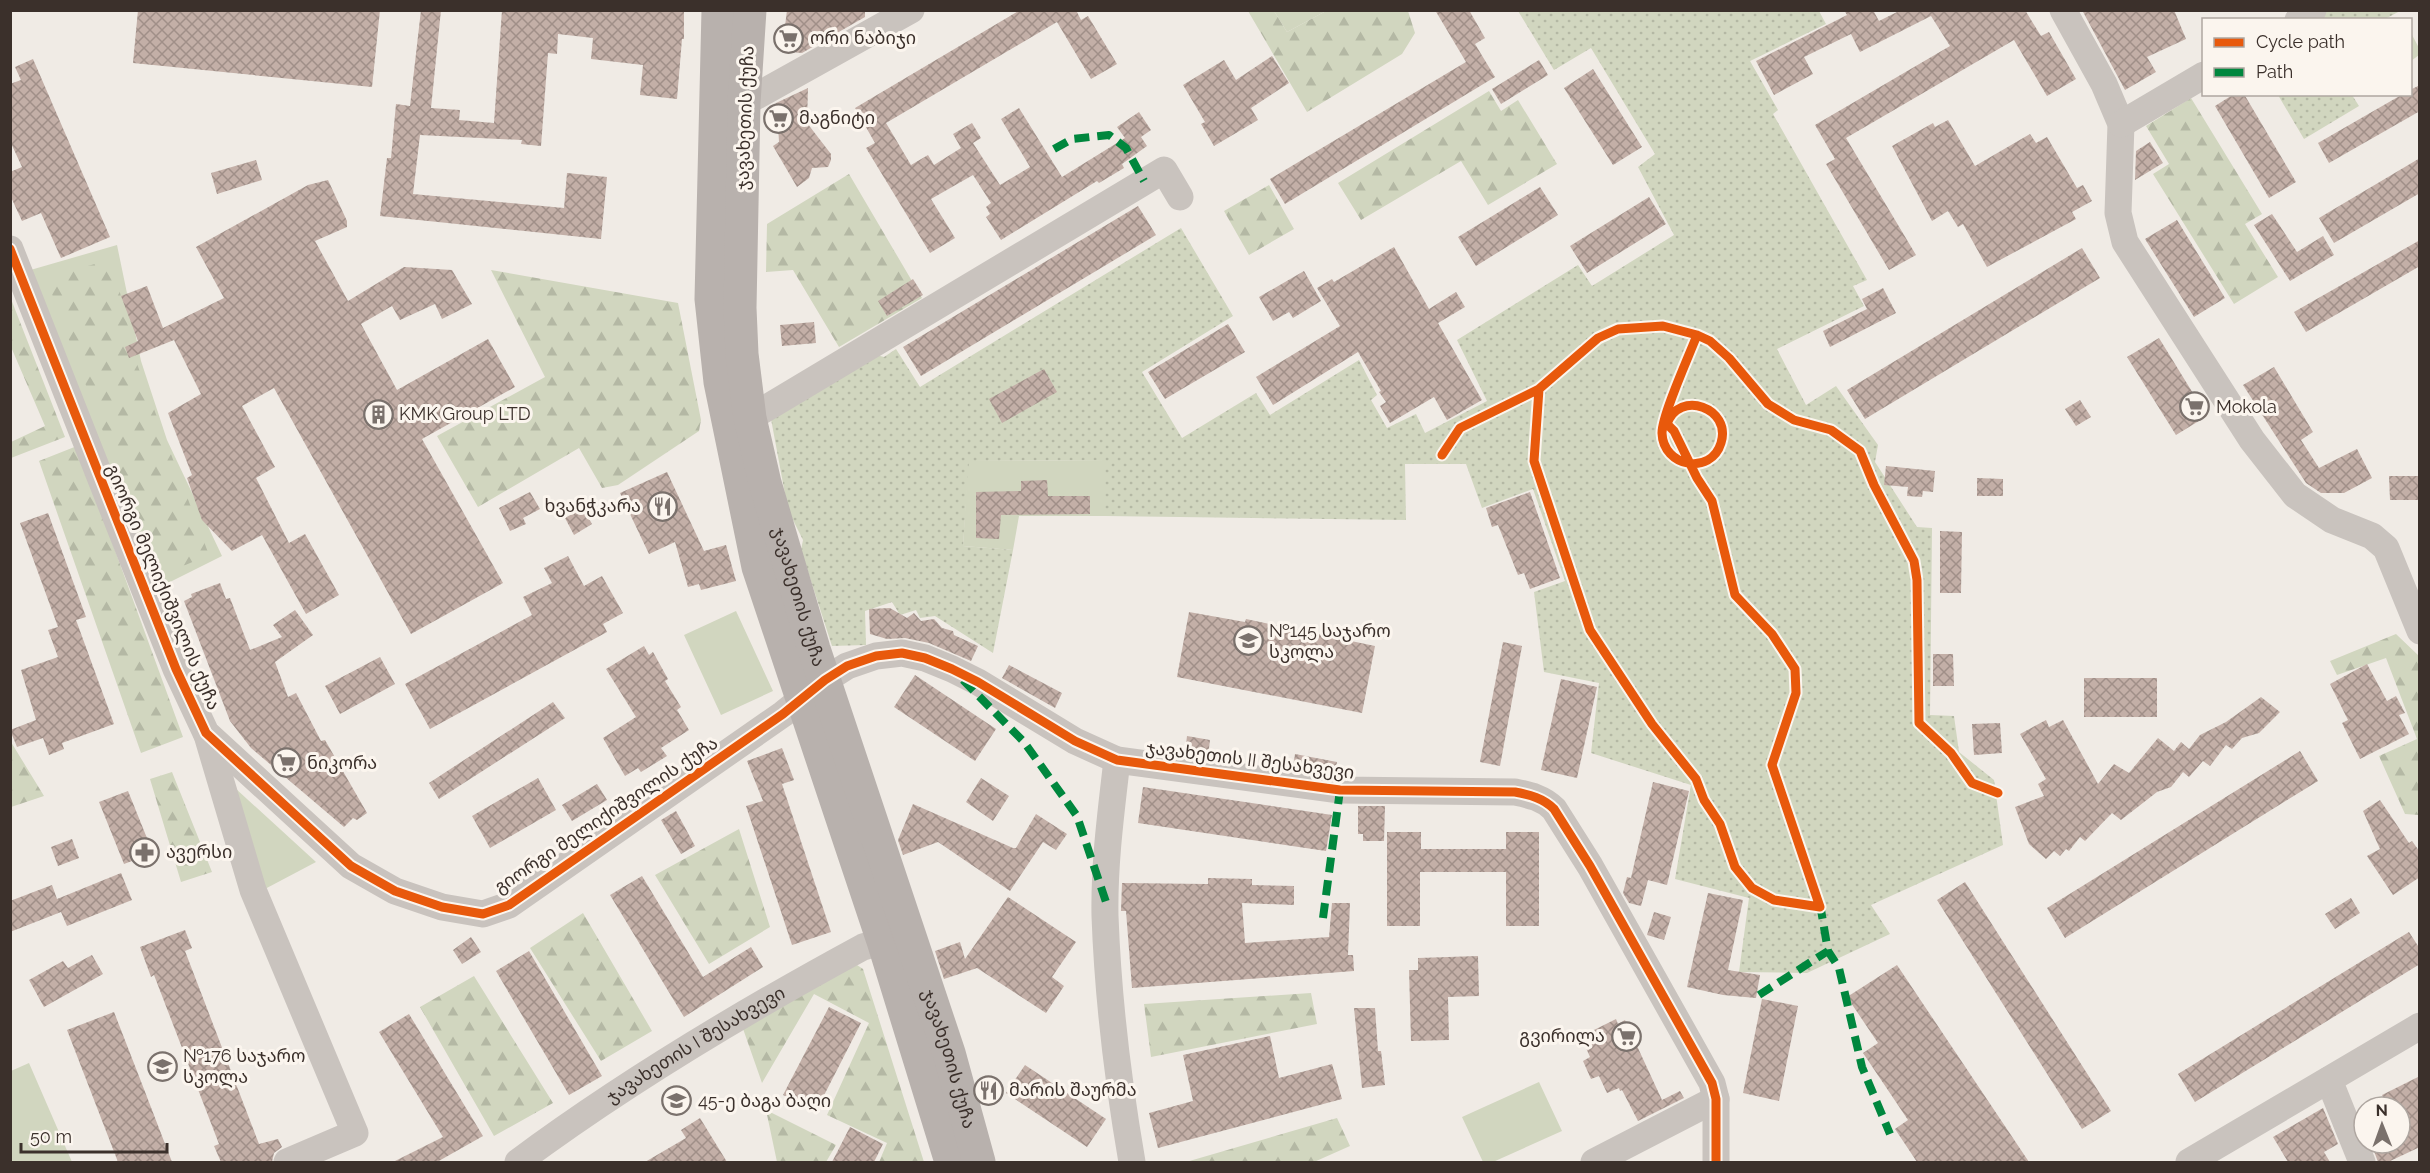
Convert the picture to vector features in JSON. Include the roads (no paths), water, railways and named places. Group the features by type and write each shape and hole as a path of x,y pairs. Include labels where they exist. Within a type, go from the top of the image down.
{"main road":[{"name":"ჯავახეთის ქუჩა","path":"718,10 711,299 714,342 727,421 758,567 814,690 949,1053 979,1162"},
{"name":"ჯავახეთის ქუჩა","path":"750,10 744,103 740,308 742,354 750,418 814,690 883,941 951,1162"}],"street":[{"path":"744,103 911,10"},
{"path":"2063,10 2104,84 2121,124 2118,213 2125,243 2252,440 2295,495 2332,520 2372,536 2386,548 2420,631"},
{"path":"2121,124 2202,76"},
{"path":"750,418 1164,170 1180,197"},
{"name":"გიორგი მელიქიშვილის ქუჩა","path":"10,249 176,669 206,733 351,866 405,894 442,907 483,914 509,905 814,690"},
{"name":"ჯავახეთის II შესახვევი","path":"814,690 847,666 876,656 902,653 925,658 978,682 1075,741 1117,760 1340,790 1515,792 1533,795 1554,809 1596,876 1712,1083 1716,1099 1716,1162"},
{"path":"206,733 253,890 355,1133 287,1162"},
{"path":"1117,760 1108,832 1105,916 1113,1030 1132,1162"},
{"name":"ჯავახეთის I შესახვევი","path":"518,1162 555,1135 724,1025 863,947 883,941"},
{"path":"2189,1162 2420,1026"},
{"path":"2329,1080 2362,1162"},
{"path":"1594,1162 1716,1099"}],"place":[{"name":"ორი ნაბიჯი","path":"789,38"},
{"name":"მაგნიტი","path":"778,118"},
{"name":"Mokola","path":"2195,407"},
{"name":"KMK Group LTD","path":"378,414"},
{"name":"ხვანჭკარა","path":"662,506"},
{"name":"№145 საჯარო სკოლა","path":"1248,641"},
{"name":"ნიკორა","path":"286,763"},
{"name":"ავერსი","path":"145,852"},
{"name":"გვირილა","path":"1626,1036"},
{"name":"№176 საჯარო სკოლა","path":"162,1066"},
{"name":"მარის შაურმა","path":"988,1090"},
{"name":"45-ე ბაგა ბაღი","path":"677,1101"}]}
